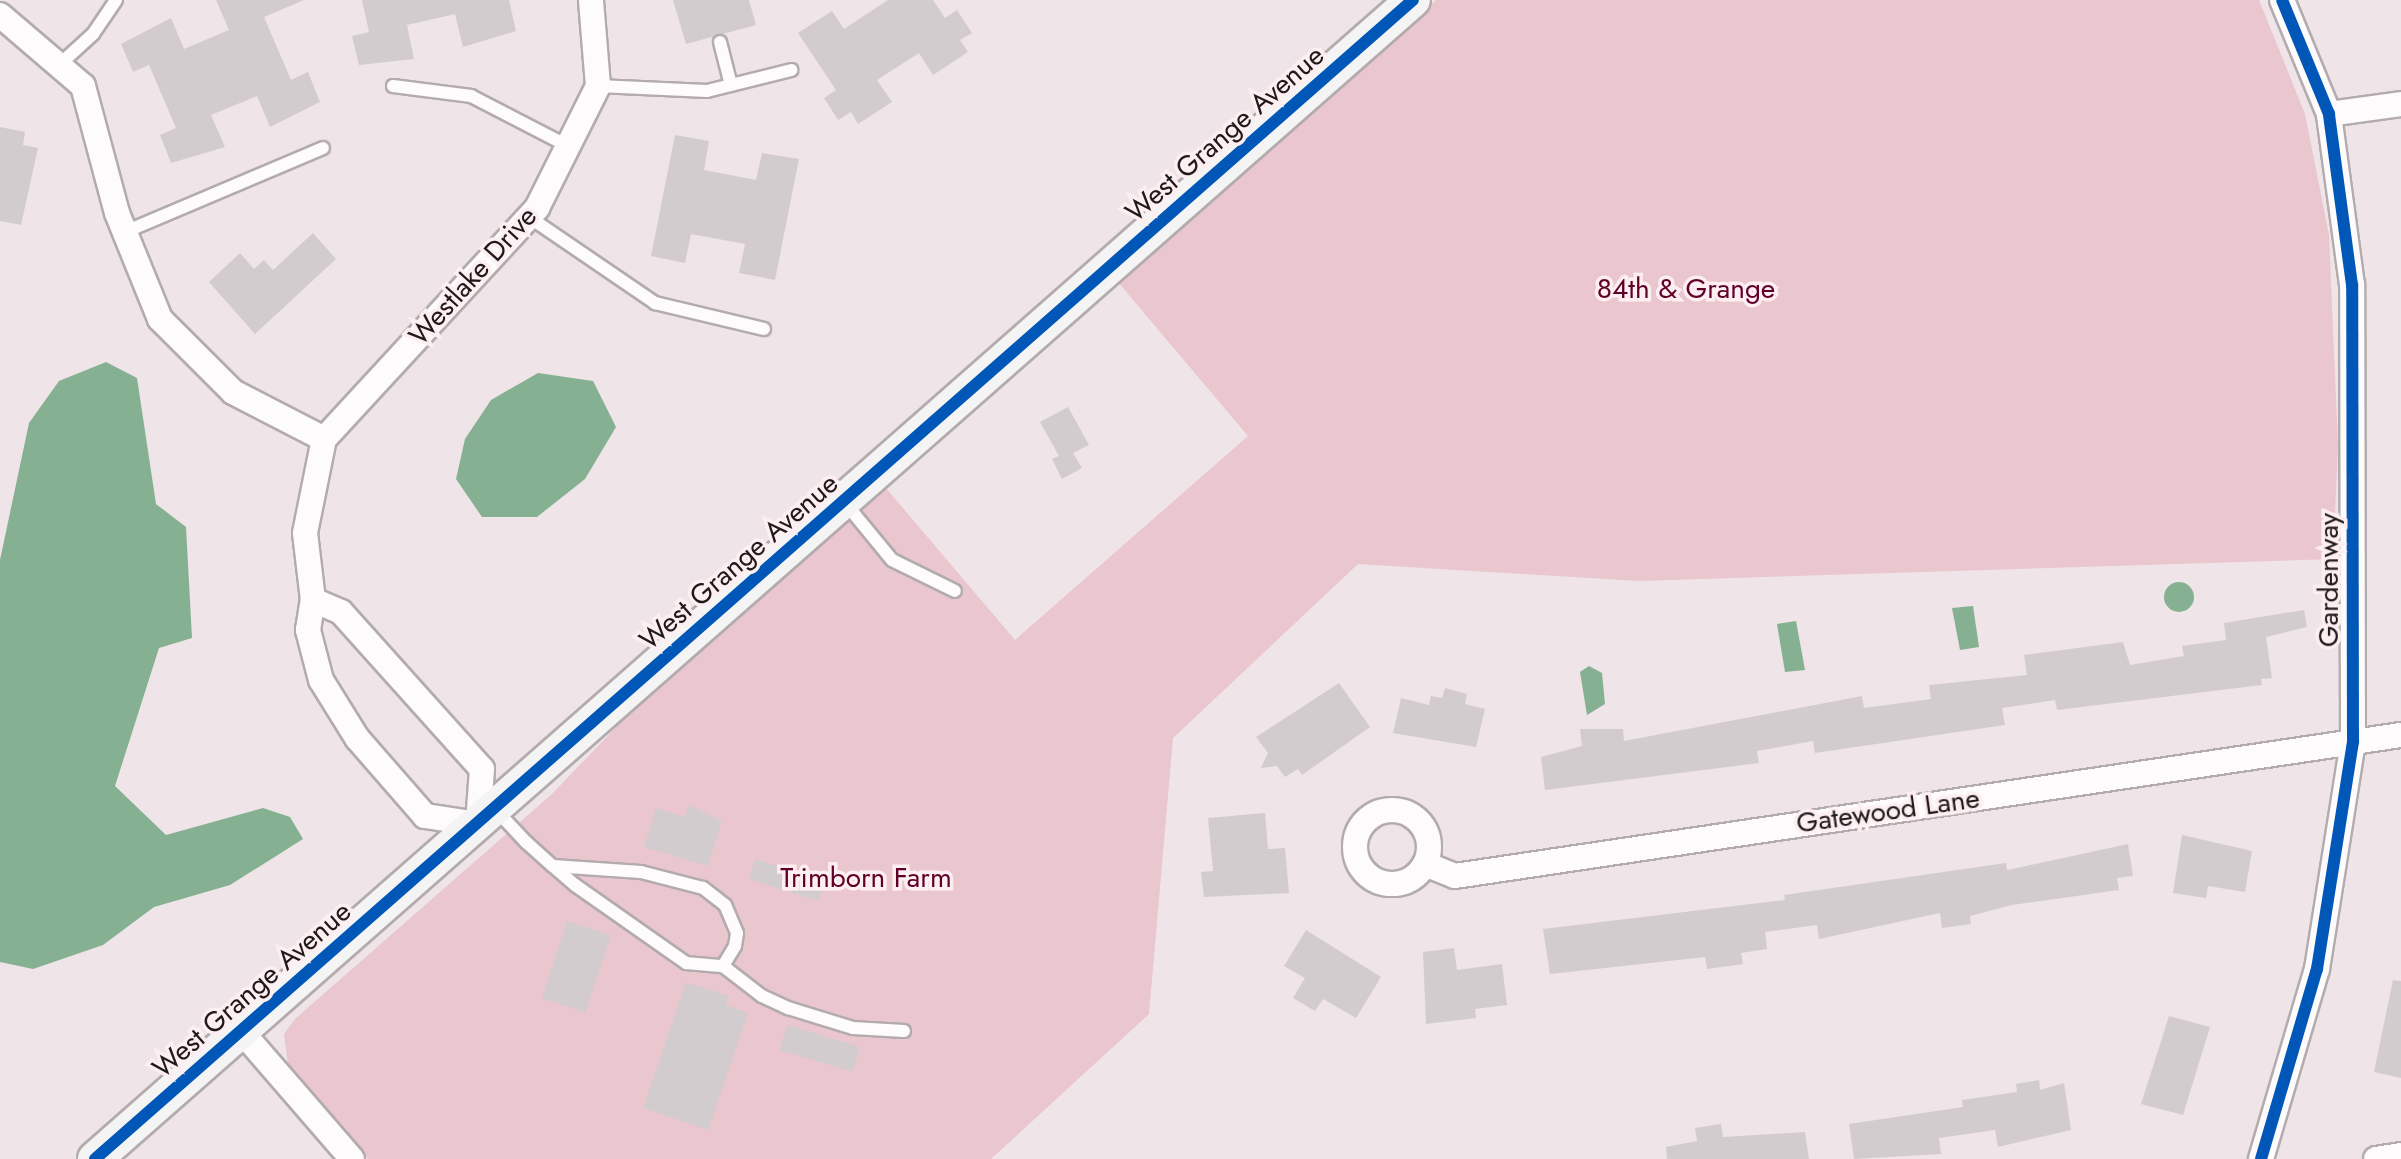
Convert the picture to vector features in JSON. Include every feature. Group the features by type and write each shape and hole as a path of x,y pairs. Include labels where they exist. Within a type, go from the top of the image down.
{"street":[{"path":"591,0 598,86"},
{"name":"West Grange Avenue","path":"95,1159 1413,0"},
{"name":"Gardenway","path":"2261,1159 2317,969 2353,742 2352,285 2329,114 2282,0"},
{"path":"0,15 83,86 125,232 160,319 233,392 324,439 305,533 313,600 308,630 321,680 357,738 425,816 487,816 482,769 341,612 313,600"},
{"name":"Westlake Drive","path":"324,439 529,217 598,86"},
{"path":"2329,114 2401,104"},
{"name":"Gatewood Lane","path":"1425,864 1455,876 2401,735"},
{"path":"242,1032 352,1159"},
{"path":"2376,1159 2401,1155"}],"lane":[{"path":"59,65 93,34 116,0"},
{"path":"720,42 731,85"},
{"path":"598,86 707,91 791,70"},
{"path":"393,86 471,96 568,146"},
{"path":"125,232 323,148"},
{"path":"529,217 655,303 764,329"},
{"path":"844,502 892,560 955,591"},
{"path":"487,816 634,931 686,963 723,966 788,1008 853,1028 904,1031"},
{"path":"553,866 641,872 703,888 725,905 737,933 723,966"}],"green space":[{"path":"1436,0 2259,0 2305,114 2329,235 2338,446 2333,559 1639,581 1358,564 1173,738 1149,1014 991,1159 368,1159 288,1065 284,1034 295,1019 552,794 648,694 885,487 1015,640 1248,436 1117,281"}],"shaded area":[{"path":"106,362 137,378 156,504 186,527 192,638 159,648 115,786 166,835 263,808 290,817 303,839 230,885 154,907 103,945 33,969 0,962 0,560 29,423 59,381"},
{"path":"538,373 593,381 616,427 585,479 537,517 482,517 456,479 465,439 491,400"},
{"path":"2179,582 2190,586 2194,597 2190,608 2179,612 2168,608 2164,597 2168,586"},
{"path":"1973,606 1979,647 1960,650 1952,608"},
{"path":"1796,621 1805,670 1785,672 1777,624"},
{"path":"1589,666 1602,673 1605,704 1587,715 1580,672"}],"building":[{"path":"216,0 304,0 264,17 291,80 308,72 320,102 270,127 257,96 211,115 225,147 171,163 160,135 176,128 149,65 133,72 121,44 171,18 184,49 229,30"},
{"path":"362,0 509,0 516,31 463,47 455,14 407,25 414,59 359,65 352,36 369,32"},
{"path":"673,0 749,0 756,25 686,44"},
{"path":"888,0 933,0 945,18 957,10 972,33 960,40 968,52 933,75 919,53 877,80 892,102 858,124 851,112 838,120 824,98 836,90 798,33 832,11 844,29"},
{"path":"0,127 25,132 23,145 38,148 21,225 0,221"},
{"path":"675,135 709,141 704,170 756,180 762,153 799,159 775,280 739,273 745,244 691,234 685,263 651,256"},
{"path":"313,233 336,259 255,334 209,282 240,253 254,269 264,260 273,270"},
{"path":"1068,407 1089,445 1073,453 1082,468 1062,479 1052,459 1059,456 1040,422"},
{"path":"2304,610 2307,627 2266,637 2272,678 2261,679 2262,685 2057,710 2055,700 2002,708 2005,725 1815,753 1813,741 1757,751 1759,763 1545,790 1541,757 1582,746 1580,729 1623,729 1624,741 1862,696 1864,708 1931,699 1929,685 2027,675 2024,655 2123,642 2130,665 2184,656 2182,646 2226,640 2224,623"},
{"path":"1339,683 1370,727 1302,775 1298,769 1285,777 1277,766 1261,768 1268,753 1256,737"},
{"path":"1445,688 1467,694 1465,704 1485,709 1476,747 1393,733 1401,698 1429,705 1431,696 1442,698"},
{"path":"689,805 722,821 708,866 644,847 656,808 685,817"},
{"path":"1265,813 1268,849 1285,848 1289,893 1204,897 1201,872 1213,871 1208,818"},
{"path":"2182,835 2252,851 2245,892 2208,886 2206,898 2173,893"},
{"path":"2128,844 2133,876 2117,878 2119,890 2012,905 1970,916 1971,924 1942,928 1940,913 1819,939 1817,925 1765,932 1767,949 1741,953 1743,964 1707,969 1705,957 1550,974 1543,929 1785,900 1784,895 2006,863 2007,870"},
{"path":"755,859 825,882 818,901 749,879"},
{"path":"567,921 611,935 585,1013 542,998"},
{"path":"1306,930 1381,977 1356,1018 1323,999 1315,1011 1293,998 1305,978 1284,966"},
{"path":"1454,948 1457,970 1502,964 1507,1005 1475,1009 1476,1018 1426,1024 1423,952"},
{"path":"2393,980 2401,981 2401,1078 2374,1072"},
{"path":"686,982 729,996 726,1005 748,1013 708,1130 643,1108"},
{"path":"2169,1016 2210,1027 2183,1115 2141,1104"},
{"path":"788,1025 860,1047 853,1072 779,1050"},
{"path":"2039,1080 2040,1090 2064,1083 2071,1130 1998,1147 1995,1130 1939,1138 1941,1154 1854,1159 1849,1124 1963,1107 1962,1100 2017,1092 2016,1084"},
{"path":"1721,1124 1723,1137 1805,1132 1809,1159 1667,1159 1666,1147 1697,1141 1695,1128"}],"cycle path":[{"path":"95,1159 1413,0"},
{"path":"2261,1159 2317,969 2353,742 2352,285 2329,114 2282,0"}],"park label":[{"name":"84th & Grange","path":"1686,289"},
{"name":"Trimborn Farm","path":"866,878"}]}
